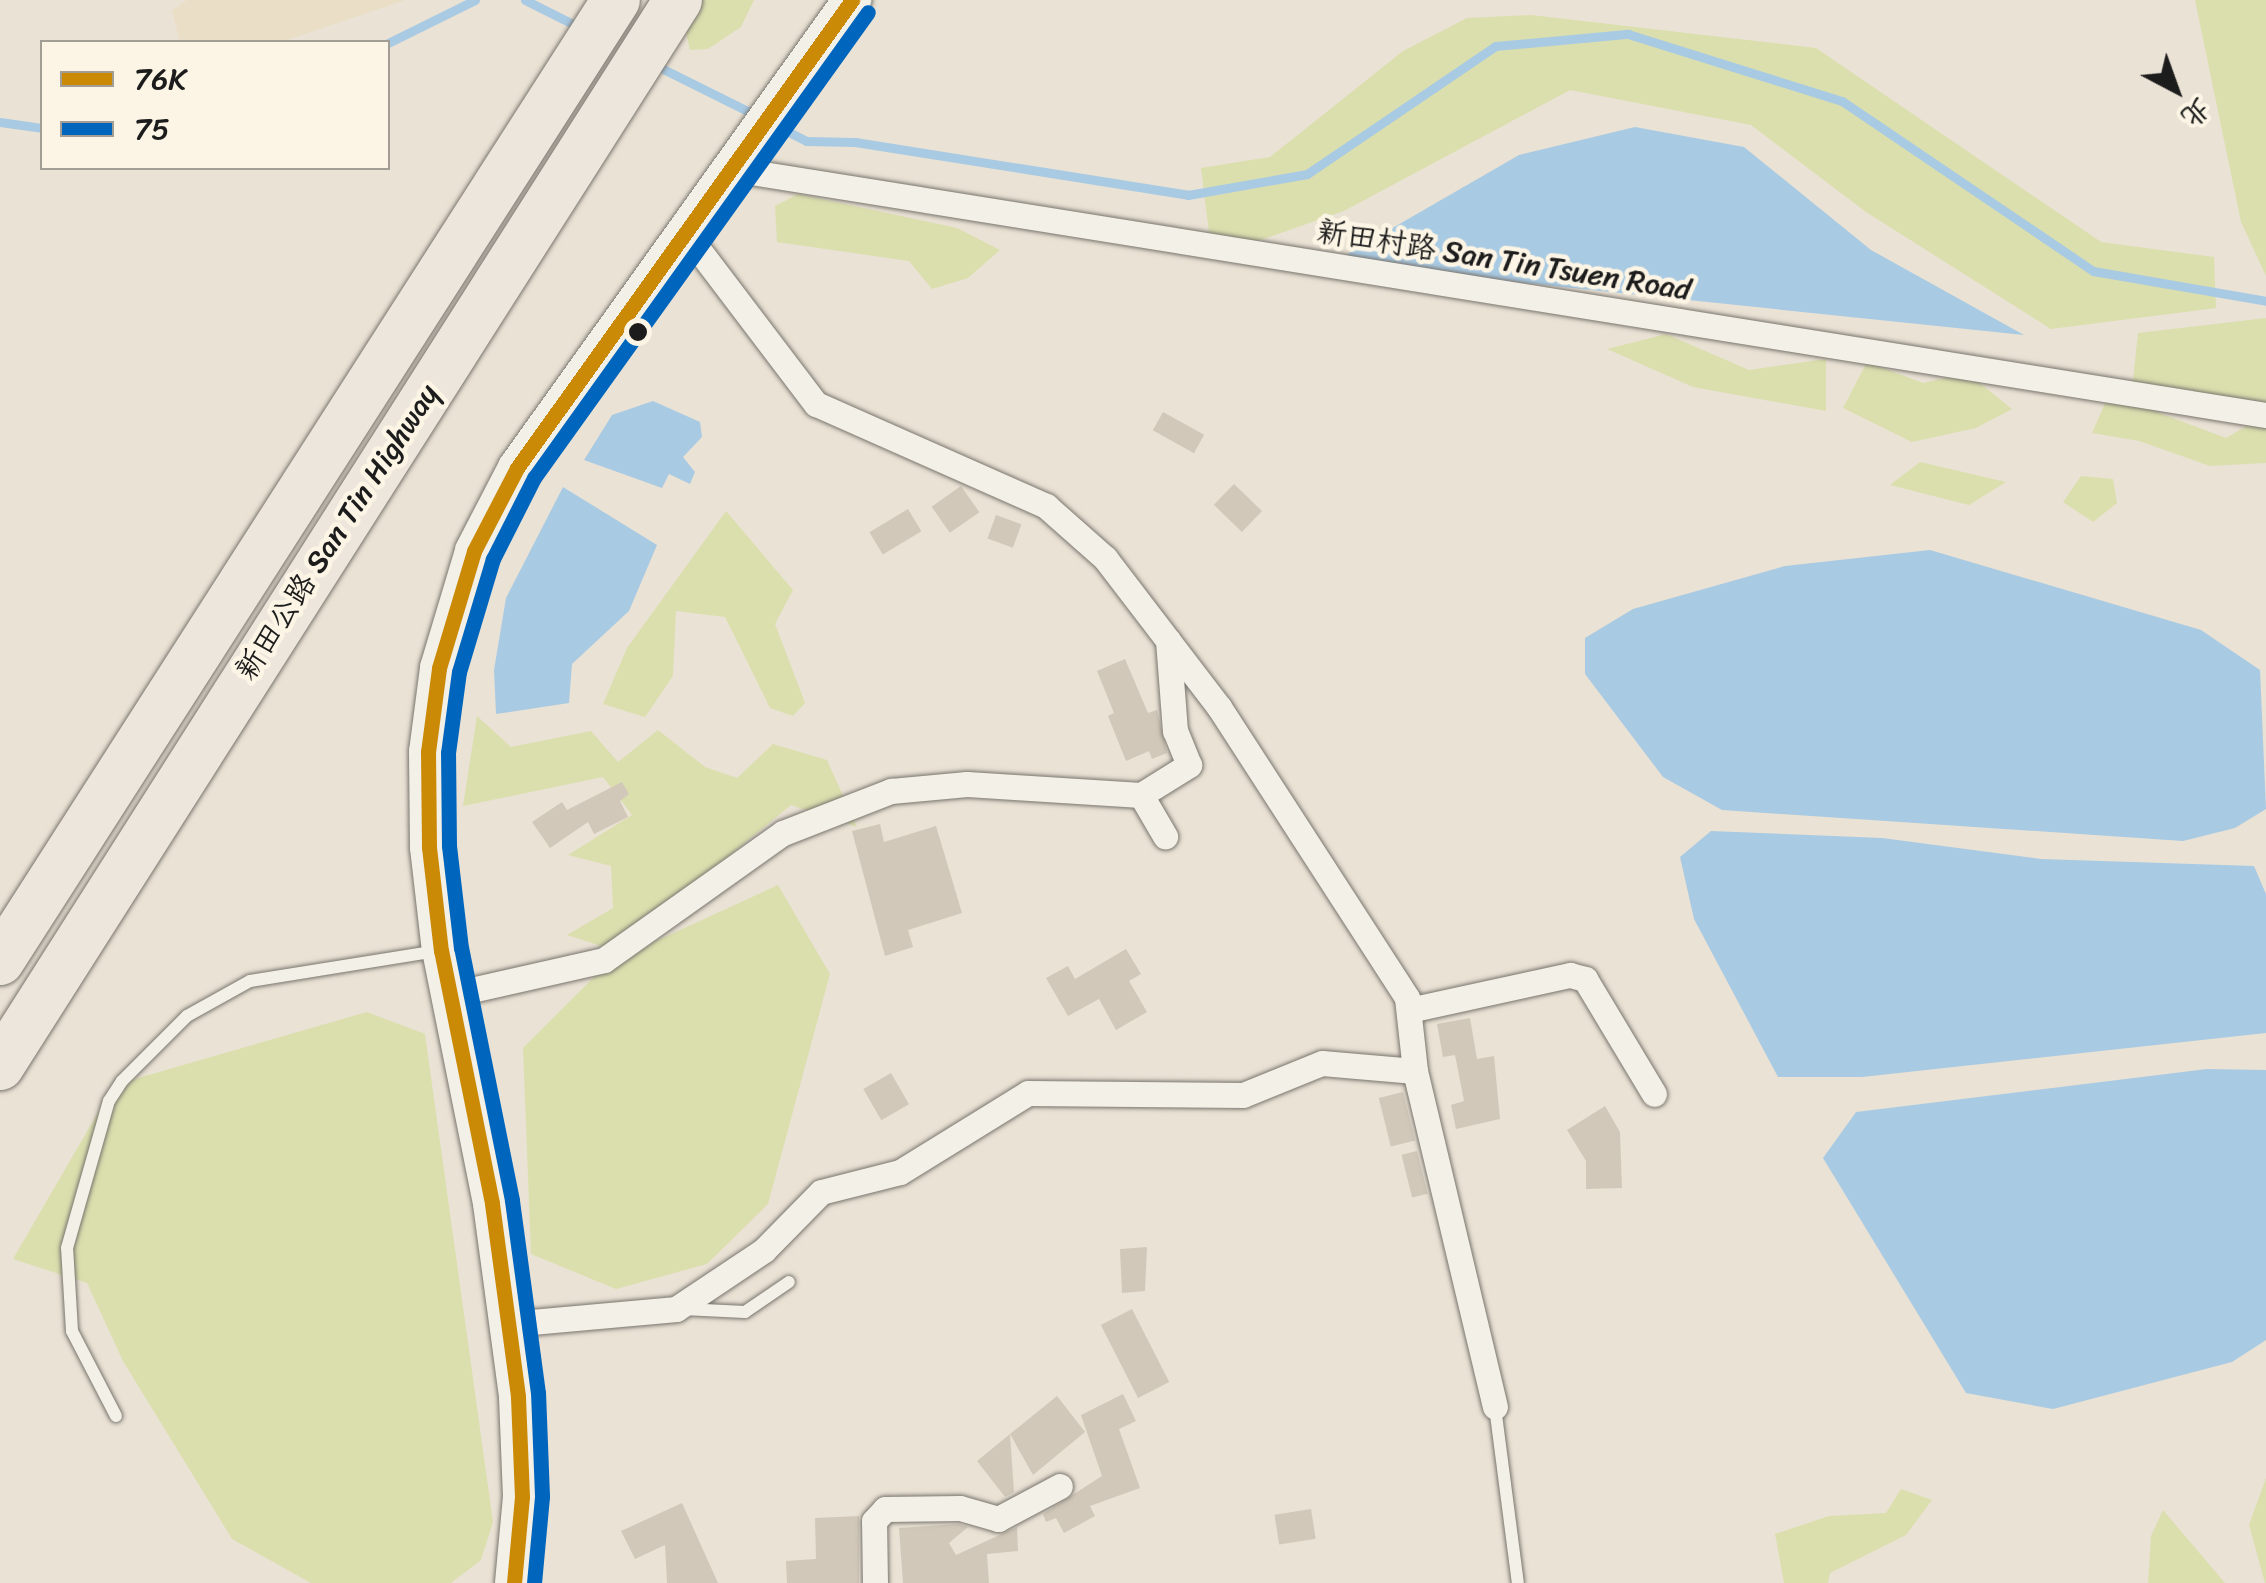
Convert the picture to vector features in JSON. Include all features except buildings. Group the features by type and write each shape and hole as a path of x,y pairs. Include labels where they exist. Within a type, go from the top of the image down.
{"highway":[{"name":"新田公路 San Tin Highway","path":"0,961 613,4"},
{"name":"新田公路 San Tin Highway","path":"0,1066 666,18"}],"main road":[{"path":"514,1583 522,1464 509,1324 483,1152 441,951 429,847 428,752 439,668 464,579 516,468 852,0"}],"street":[{"name":"新田村路 San Tin Tsuen Road","path":"738,162 2266,415"},
{"path":"686,233 816,404 1046,506 1105,558 1168,640 1344,894 1409,1010 1415,1071 1495,1407"},
{"path":"449,994 604,960 719,872 803,822 863,798 944,785 1141,795 1190,765 1175,731 1168,640"},
{"path":"1141,795 1165,836"},
{"path":"1409,1010 1570,975 1585,979 1654,1094"},
{"path":"509,1324 676,1309 764,1250 821,1192 900,1172 1028,1093 1243,1095 1322,1062 1415,1071"},
{"path":"874,1583 874,1521 884,1509 960,1508 998,1519 1060,1486"}],"lane":[{"path":"116,1416 72,1331 67,1248 109,1101 122,1082 187,1016 250,980 441,951"},
{"path":"676,1309 744,1312 789,1282"},
{"path":"1495,1407 1518,1583"}],"shaded area":[{"path":"187,0 405,0 287,40 179,40 172,11"}],"green space":[{"path":"703,0 754,0 741,27 708,49 690,50 685,28"},
{"path":"2195,0 2266,0 2266,276 2241,222"},
{"path":"1531,15 1816,48 2101,242 2214,257 2216,308 2051,329 1866,212 1751,125 1570,90 1344,211 1212,257 1201,168 1270,157 1403,51 1467,18"},
{"path":"798,194 957,228 1000,250 968,278 932,289 909,261 777,242 775,206"},
{"path":"2266,318 2266,411 2132,389 2138,333"},
{"path":"1666,334 1749,370 1826,359 1826,411 1693,387 1607,349"},
{"path":"1867,362 1923,383 1967,373 2012,409 1976,428 1912,442 1843,408"},
{"path":"2109,394 2226,438 2257,420 2266,427 2266,463 2210,466 2139,441 2092,433"},
{"path":"1920,462 2006,482 1969,505 1890,485"},
{"path":"2081,476 2113,479 2117,503 2093,522 2063,502"},
{"path":"726,511 793,590 775,624 805,703 793,716 770,708 725,617 676,611 673,676 645,717 603,704 627,648"},
{"path":"477,716 511,747 591,731 618,762 658,730 705,767 737,778 773,744 827,760 857,827 791,805 614,950 567,935 613,908 611,866 568,855 632,815 603,777 463,806"},
{"path":"778,885 830,974 768,1204 707,1264 616,1289 531,1254 523,1048 608,963"},
{"path":"367,1012 425,1034 493,1522 481,1560 451,1583 311,1583 232,1539 123,1361 87,1283 13,1259 114,1085"},
{"path":"2266,1478 2266,1583 2265,1583 2249,1525"},
{"path":"1901,1489 1932,1500 1906,1535 1830,1573 1828,1583 1784,1583 1775,1534 1829,1516 1886,1513"},
{"path":"2163,1510 2225,1583 2148,1583 2151,1536"}],"water":[{"path":"1635,127 1744,147 1871,250 2024,335 1332,263 1519,155"},
{"path":"653,401 700,422 702,437 683,457 695,472 690,484 669,474 662,488 584,460 612,415"},
{"path":"563,487 657,545 629,611 572,664 569,703 496,714 494,670 506,598"},
{"path":"1930,550 2201,630 2260,670 2266,809 2235,828 2183,841 1722,810 1663,777 1585,674 1585,638 1633,609 1785,566"},
{"path":"1711,831 1882,838 2041,859 2254,866 2266,894 2266,1033 1862,1077 1778,1077 1694,919 1680,857"},
{"path":"2207,1069 2266,1070 2266,1340 2232,1362 2053,1409 1966,1393 1823,1158 1856,1112"}],"waterway":[{"path":"390,42 475,0"},
{"path":"525,0 581,28"},
{"path":"773,124 806,141 855,142 1188,195 1307,174 1495,46 1628,34 1842,101 2093,271 2266,301"},
{"path":"653,64 760,117"},
{"path":"0,122 40,128"}],"transit line":[{"name":"76K","path":"514,1583 522,1497 518,1396 492,1203 441,951 429,847 428,752 439,668 474,551 517,468 852,0"},
{"name":"75","path":"534,1583 542,1496 538,1393 512,1200 461,948 449,846 448,753 459,672 493,559 534,478 868,12"}]}
